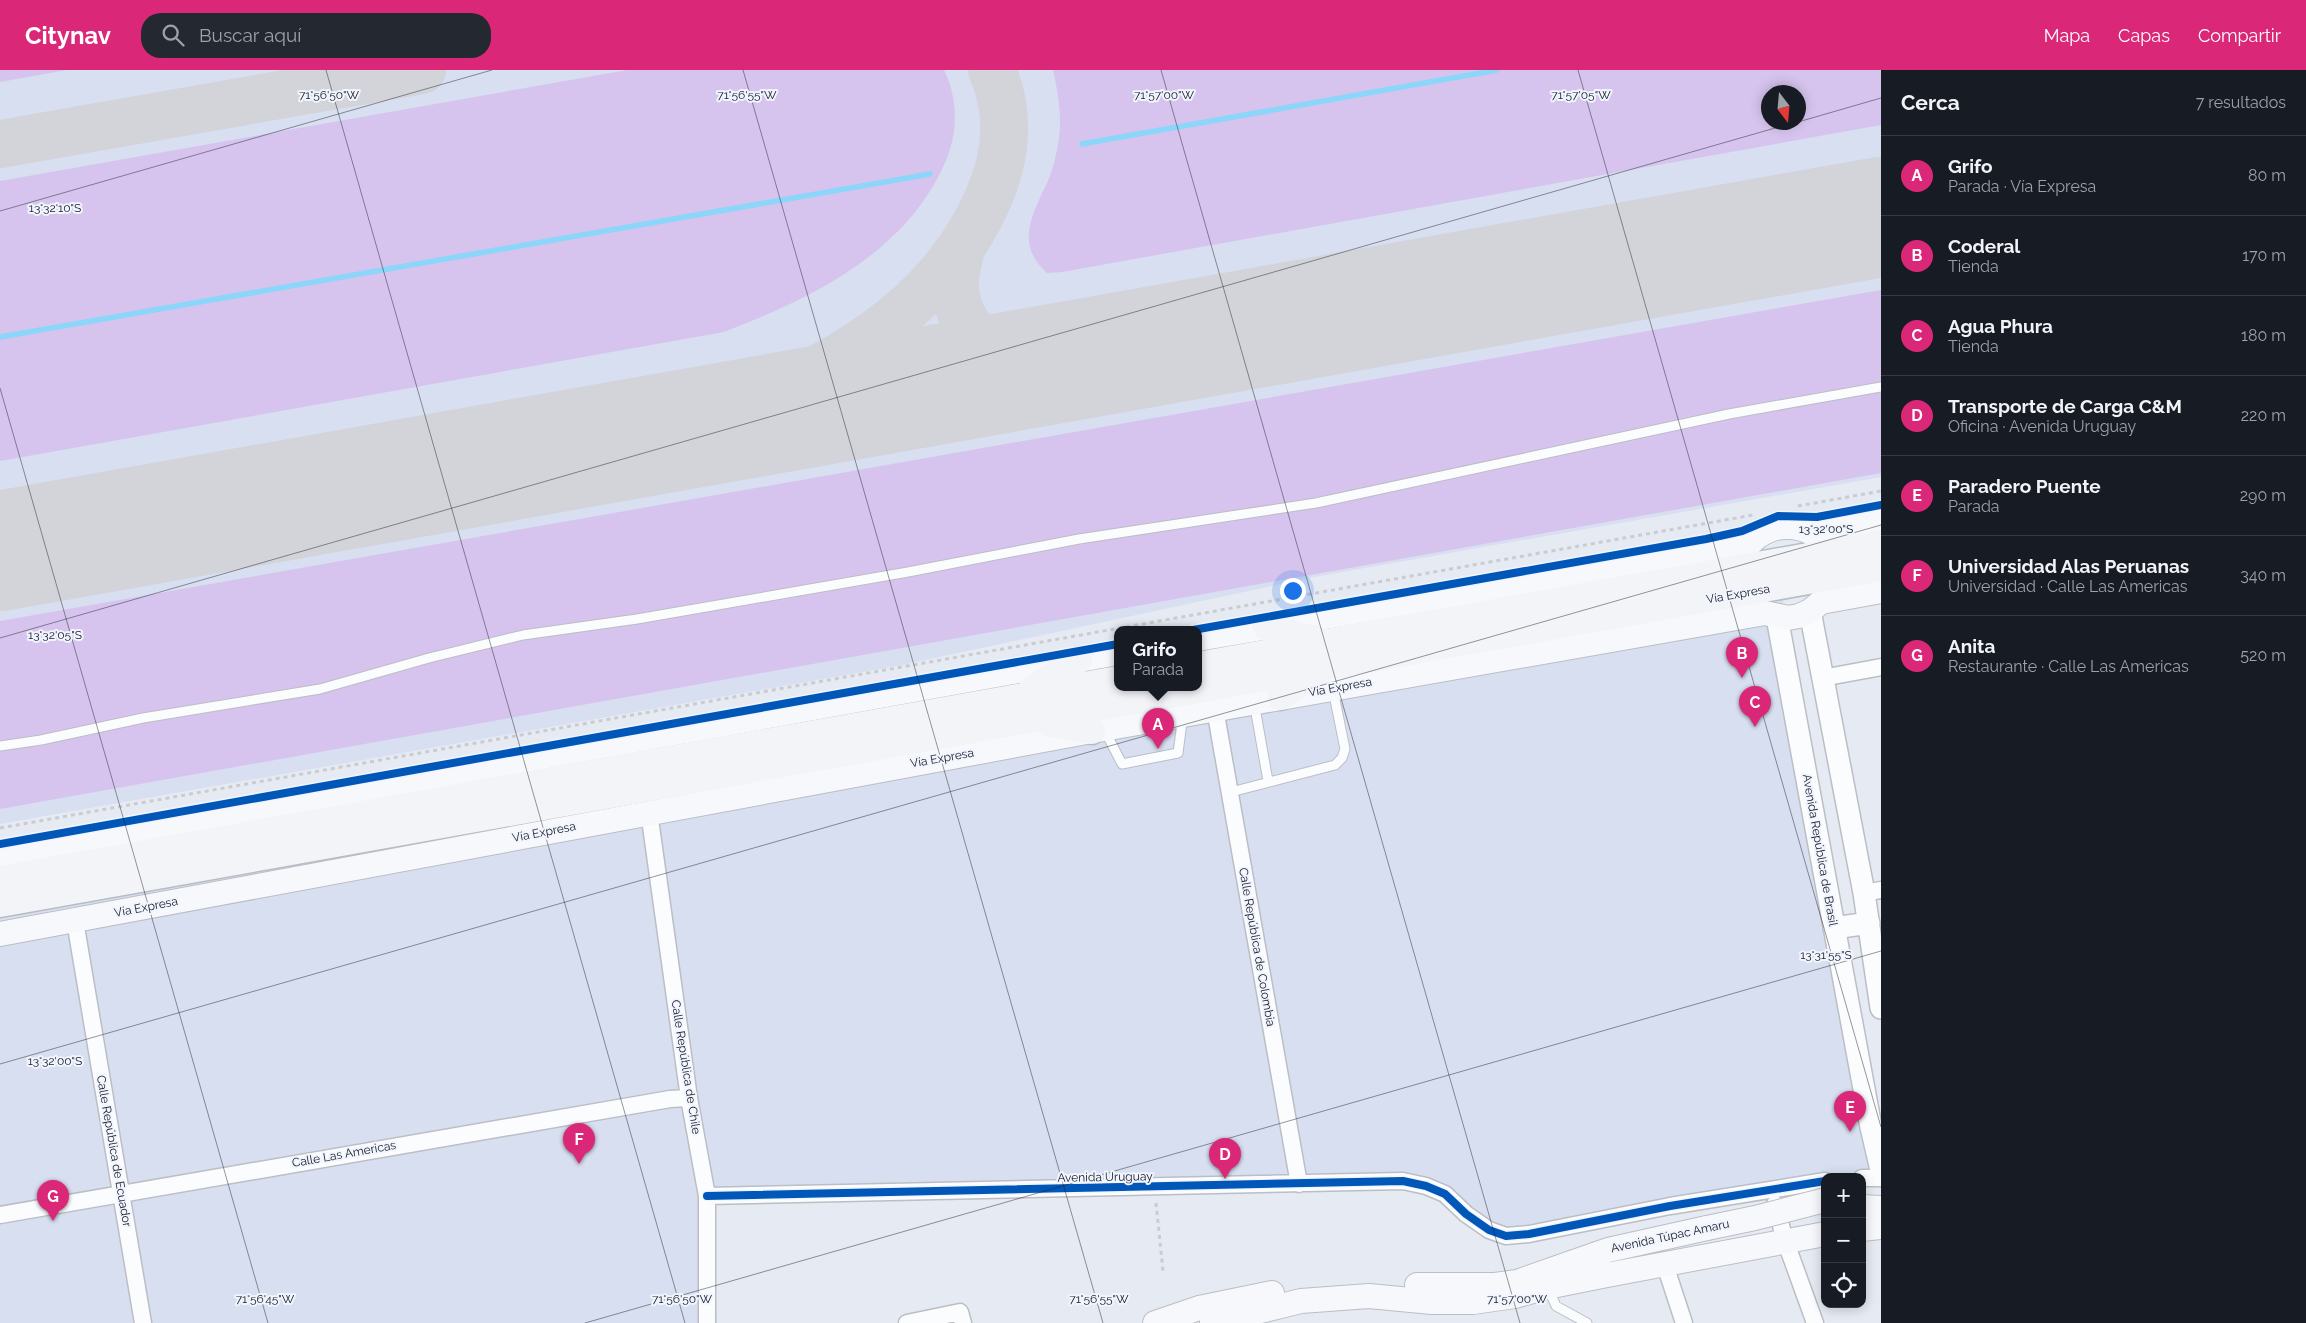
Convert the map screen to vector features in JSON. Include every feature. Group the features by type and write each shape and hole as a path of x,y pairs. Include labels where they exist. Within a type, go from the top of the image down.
{"main road":[{"path":"1809,532 1881,519"},
{"path":"1771,615 1750,601 1742,580 1743,555 1749,544 1759,535 1777,527 1797,527 1809,532 1823,544 1830,565 1828,590 1815,607"},
{"name":"Vía Expresa","path":"1830,565 1881,543"},
{"path":"1202,638 1749,544"},
{"name":"Vía Expresa","path":"1202,665 1330,665 1742,580 1830,565 1881,568"},
{"name":"Vía Expresa","path":"1202,683 1330,665 1771,615 1788,618 1815,607 1881,591"},
{"path":"1266,627 1330,665 1280,697"},
{"path":"0,855 1114,654"},
{"path":"1022,709 1079,660"},
{"name":"Vía Expresa","path":"0,904 1022,709 1114,680"},
{"name":"Vía Expresa","path":"0,879 1022,709 1148,691"},
{"name":"Vía Expresa","path":"0,934 649,812 1280,697"},
{"path":"1022,709 1098,730"},
{"path":"1866,1195 1881,1195"},
{"name":"Avenida Túpac Amaru","path":"1548,1287 1592,1267 1710,1234 1755,1218 1821,1201"},
{"path":"1866,1208 1881,1208"},
{"path":"1710,1234 1821,1214"},
{"path":"1866,1229 1881,1227"},
{"name":"Avenida Túpac Amaru","path":"1156,1323 1199,1308 1228,1301 1348,1281 1429,1286 1495,1285 1517,1282 1608,1250 1710,1234"},
{"path":"1212,1323 1302,1301 1369,1296 1432,1302 1473,1302 1515,1296 1548,1287 1821,1235"}],"street":[{"path":"1815,607 1822,678 1873,892 1869,923 1881,1008"},
{"name":"Avenida República de Brasil","path":"1771,615 1881,1170"},
{"path":"1822,678 1881,667"},
{"name":"Calle República de Colombia","path":"1215,709 1299,1184"},
{"name":"Calle República de Chile","path":"649,812 689,1098 706,1196 707,1323"},
{"name":"Calle República de Ecuador","path":"75,921 143,1323"},
{"path":"1834,928 1869,923"},
{"name":"Calle Las Americas","path":"0,1215 121,1192 670,1098 689,1098"},
{"path":"1866,1178 1881,1178"},
{"name":"Avenida Uruguay","path":"706,1196 1403,1181 1426,1186 1445,1194 1466,1214 1488,1230 1506,1236 1529,1234 1670,1206 1771,1190"},
{"path":"1815,1323 1785,1240 1771,1190 1821,1182"},
{"path":"1665,1265 1684,1323"},
{"path":"906,1323 960,1312 963,1323"}],"lane":[{"path":"0,746 41,740 143,718 320,689 429,658 523,635 637,620 908,572 1079,539 1316,503 1720,416 1881,387"},
{"path":"1231,792 1335,765 1342,758 1345,749 1330,665"},
{"path":"1254,702 1268,781"},
{"path":"1098,730 1122,764 1178,753 1184,715"},
{"path":"1548,1287 1556,1306 1587,1323"}],"path":[{"path":"1791,508 1881,491"},
{"path":"1129,626 1761,513"},
{"path":"0,828 1114,629"},
{"path":"1157,1207 1163,1270"}],"shaded area":[{"path":"0,70 1881,70 1881,477 1314,577 902,665 0,824"},
{"path":"0,70 67,70 0,82"},
{"path":"627,70 944,70 949,82 954,106 955,118 952,141 944,165 927,196 905,224 879,248 821,288 757,319 724,332 0,461 0,181"},
{"path":"1053,70 1881,70 1881,125 1062,272 1047,273 1031,252 1029,230 1036,207 1051,172 1058,144 1060,113"},
{"path":"1881,290 1881,473 0,809 0,621"},
{"path":"1781,591 1840,906 1881,1168 1866,1175 1866,1173 1821,1173 1821,1191 1530,1232 1479,1225 1449,1200 1411,1186 710,1191 717,1323 0,1323 0,912"}],"waterway":[{"path":"1082,144 1497,70"},
{"path":"0,337 930,174"}],"taxiway":[{"path":"0,144 422,70"},
{"path":"700,426 829,363 869,338 906,309 939,277 967,239 990,194 1000,164 1003,148 1004,117 998,85 992,70"},
{"path":"961,249 955,277 956,298 964,319 978,338 996,352 1020,361 1063,362"}],"runway":[{"path":"0,551 1881,217"}],"cycle path":[{"path":"1202,628 1706,539 1742,531 1778,516 1817,517 1881,505"},
{"path":"0,844 1114,645"},
{"path":"707,1196 1403,1181 1426,1186 1445,1194 1466,1214 1489,1230 1506,1236 1529,1234 1670,1206 1821,1182"}],"place":[{"name":"Coderal","path":"1742,678"},
{"name":"Agua Phura","path":"1755,727"},
{"name":"Grifo","path":"1158,749"},
{"name":"Paradero Puente","path":"1850,1132"},
{"name":"Universidad Alas Peruanas","path":"579,1164"},
{"name":"Transporte de Carga C&M","path":"1225,1179"},
{"name":"Anita","path":"53,1221"}]}
